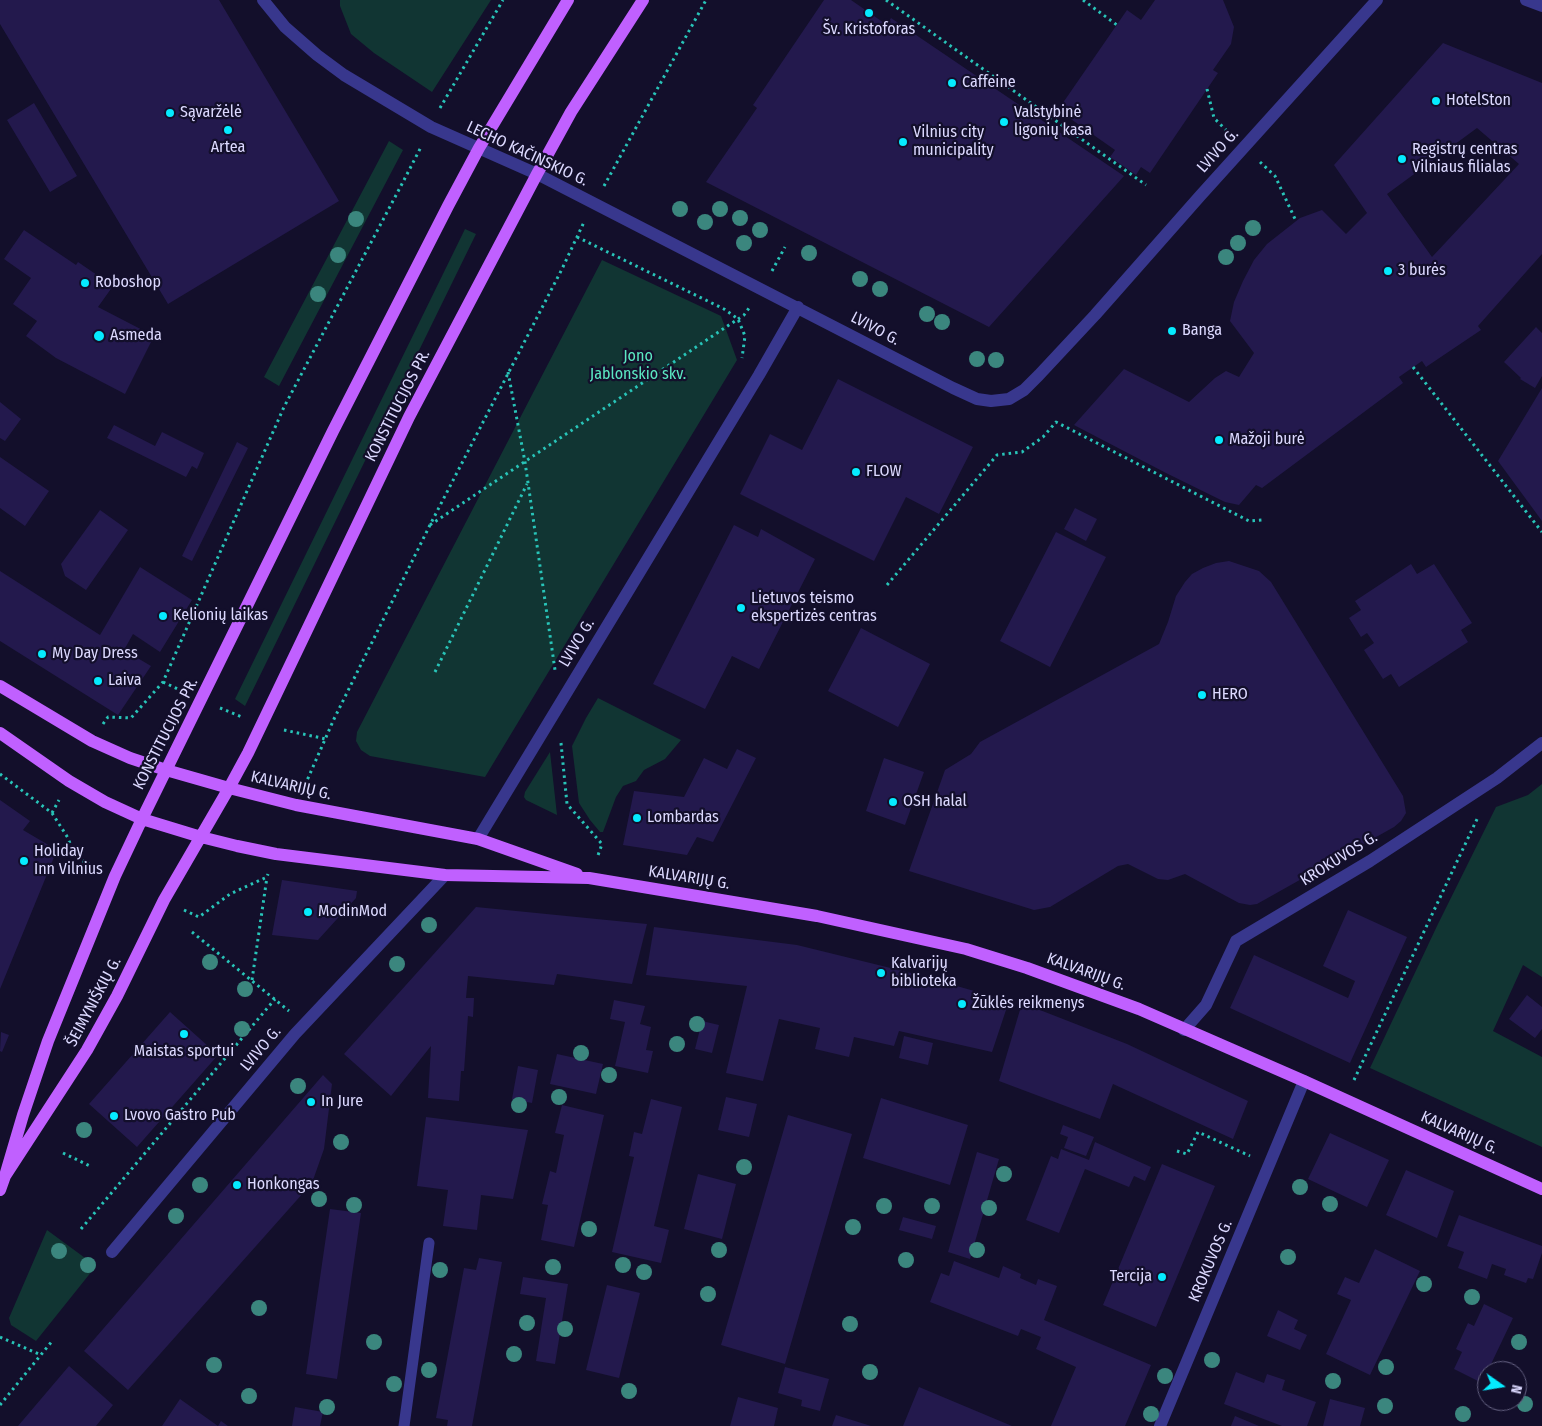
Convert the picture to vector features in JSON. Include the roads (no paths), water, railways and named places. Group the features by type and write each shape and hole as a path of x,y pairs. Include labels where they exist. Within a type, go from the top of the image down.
{"main road":[{"name":"KONSTITUCIJOS PR.","path":"142,819 333,431 479,148 568,0"},
{"name":"KONSTITUCIJOS PR.","path":"201,837 248,753 409,417 537,174 571,112 643,0"},
{"name":"KALVARIJŲ G.","path":"0,686 92,741 130,758 166,770 296,805 478,839 589,878"},
{"name":"KALVARIJŲ G.","path":"0,733 105,802 142,819 201,837 276,854 445,875 589,878 817,916 966,948 1139,1009 1542,1188"},
{"name":"ŠEIMYNIŠKIŲ G.","path":"0,1190 48,1041 115,876 142,819"},
{"name":"ŠEIMYNIŠKIŲ G.","path":"5,1176 87,1050 117,996 164,900 201,837"}],"street":[{"name":"LECHO KAČINSKIO G.","path":"263,0 285,27 317,55 344,75 431,127 537,174 798,307"},
{"name":"LVIVO G.","path":"478,839 759,376 798,307 977,399 991,401 1009,399 1024,390 1095,315 1377,0"},
{"path":"1526,0 1542,6"},
{"name":"KROKUVOS G.","path":"1184,1030 1206,1005 1236,942 1370,861 1497,778 1542,743"},
{"name":"LVIVO G.","path":"112,1252 306,1024 445,875"},
{"name":"KROKUVOS G.","path":"1160,1426 1304,1081"}],"lane":[{"path":"404,1426 429,1243"}],"place":[{"name":"Šv. Kristoforas","path":"869,13"},
{"name":"Caffeine","path":"952,83"},
{"name":"HotelSton","path":"1436,101"},
{"name":"Sąvaržėlė","path":"170,113"},
{"name":"Valstybinė ligonių kasa","path":"1004,122"},
{"name":"Artea","path":"228,130"},
{"name":"Vilnius city municipality","path":"903,142"},
{"name":"Registrų centras Vilniaus filialas","path":"1402,159"},
{"name":"3 burės","path":"1388,271"},
{"name":"Roboshop","path":"85,283"},
{"name":"Banga","path":"1172,331"},
{"name":"Asmeda","path":"99,336"},
{"name":"Mažoji burė","path":"1219,440"},
{"name":"FLOW","path":"856,472"},
{"name":"Lietuvos teismo ekspertizės centras","path":"741,608"},
{"name":"Kelionių laikas","path":"163,616"},
{"name":"My Day Dress","path":"42,654"},
{"name":"Laiva","path":"98,681"},
{"name":"HERO","path":"1202,695"},
{"name":"OSH halal","path":"893,802"},
{"name":"Lombardas","path":"637,818"},
{"name":"Holiday Inn Vilnius","path":"24,861"},
{"name":"ModinMod","path":"308,912"},
{"name":"Kalvarijų biblioteka","path":"881,973"},
{"name":"Žūklės reikmenys","path":"962,1004"},
{"name":"Maistas sportui","path":"184,1034"},
{"name":"In Jure","path":"311,1102"},
{"name":"Lvovo Gastro Pub","path":"114,1116"},
{"name":"Honkongas","path":"237,1185"},
{"name":"Tercija","path":"1162,1277"}],"park label":[{"name":"Jono Jablonskio skv.","path":"638,366"}]}
